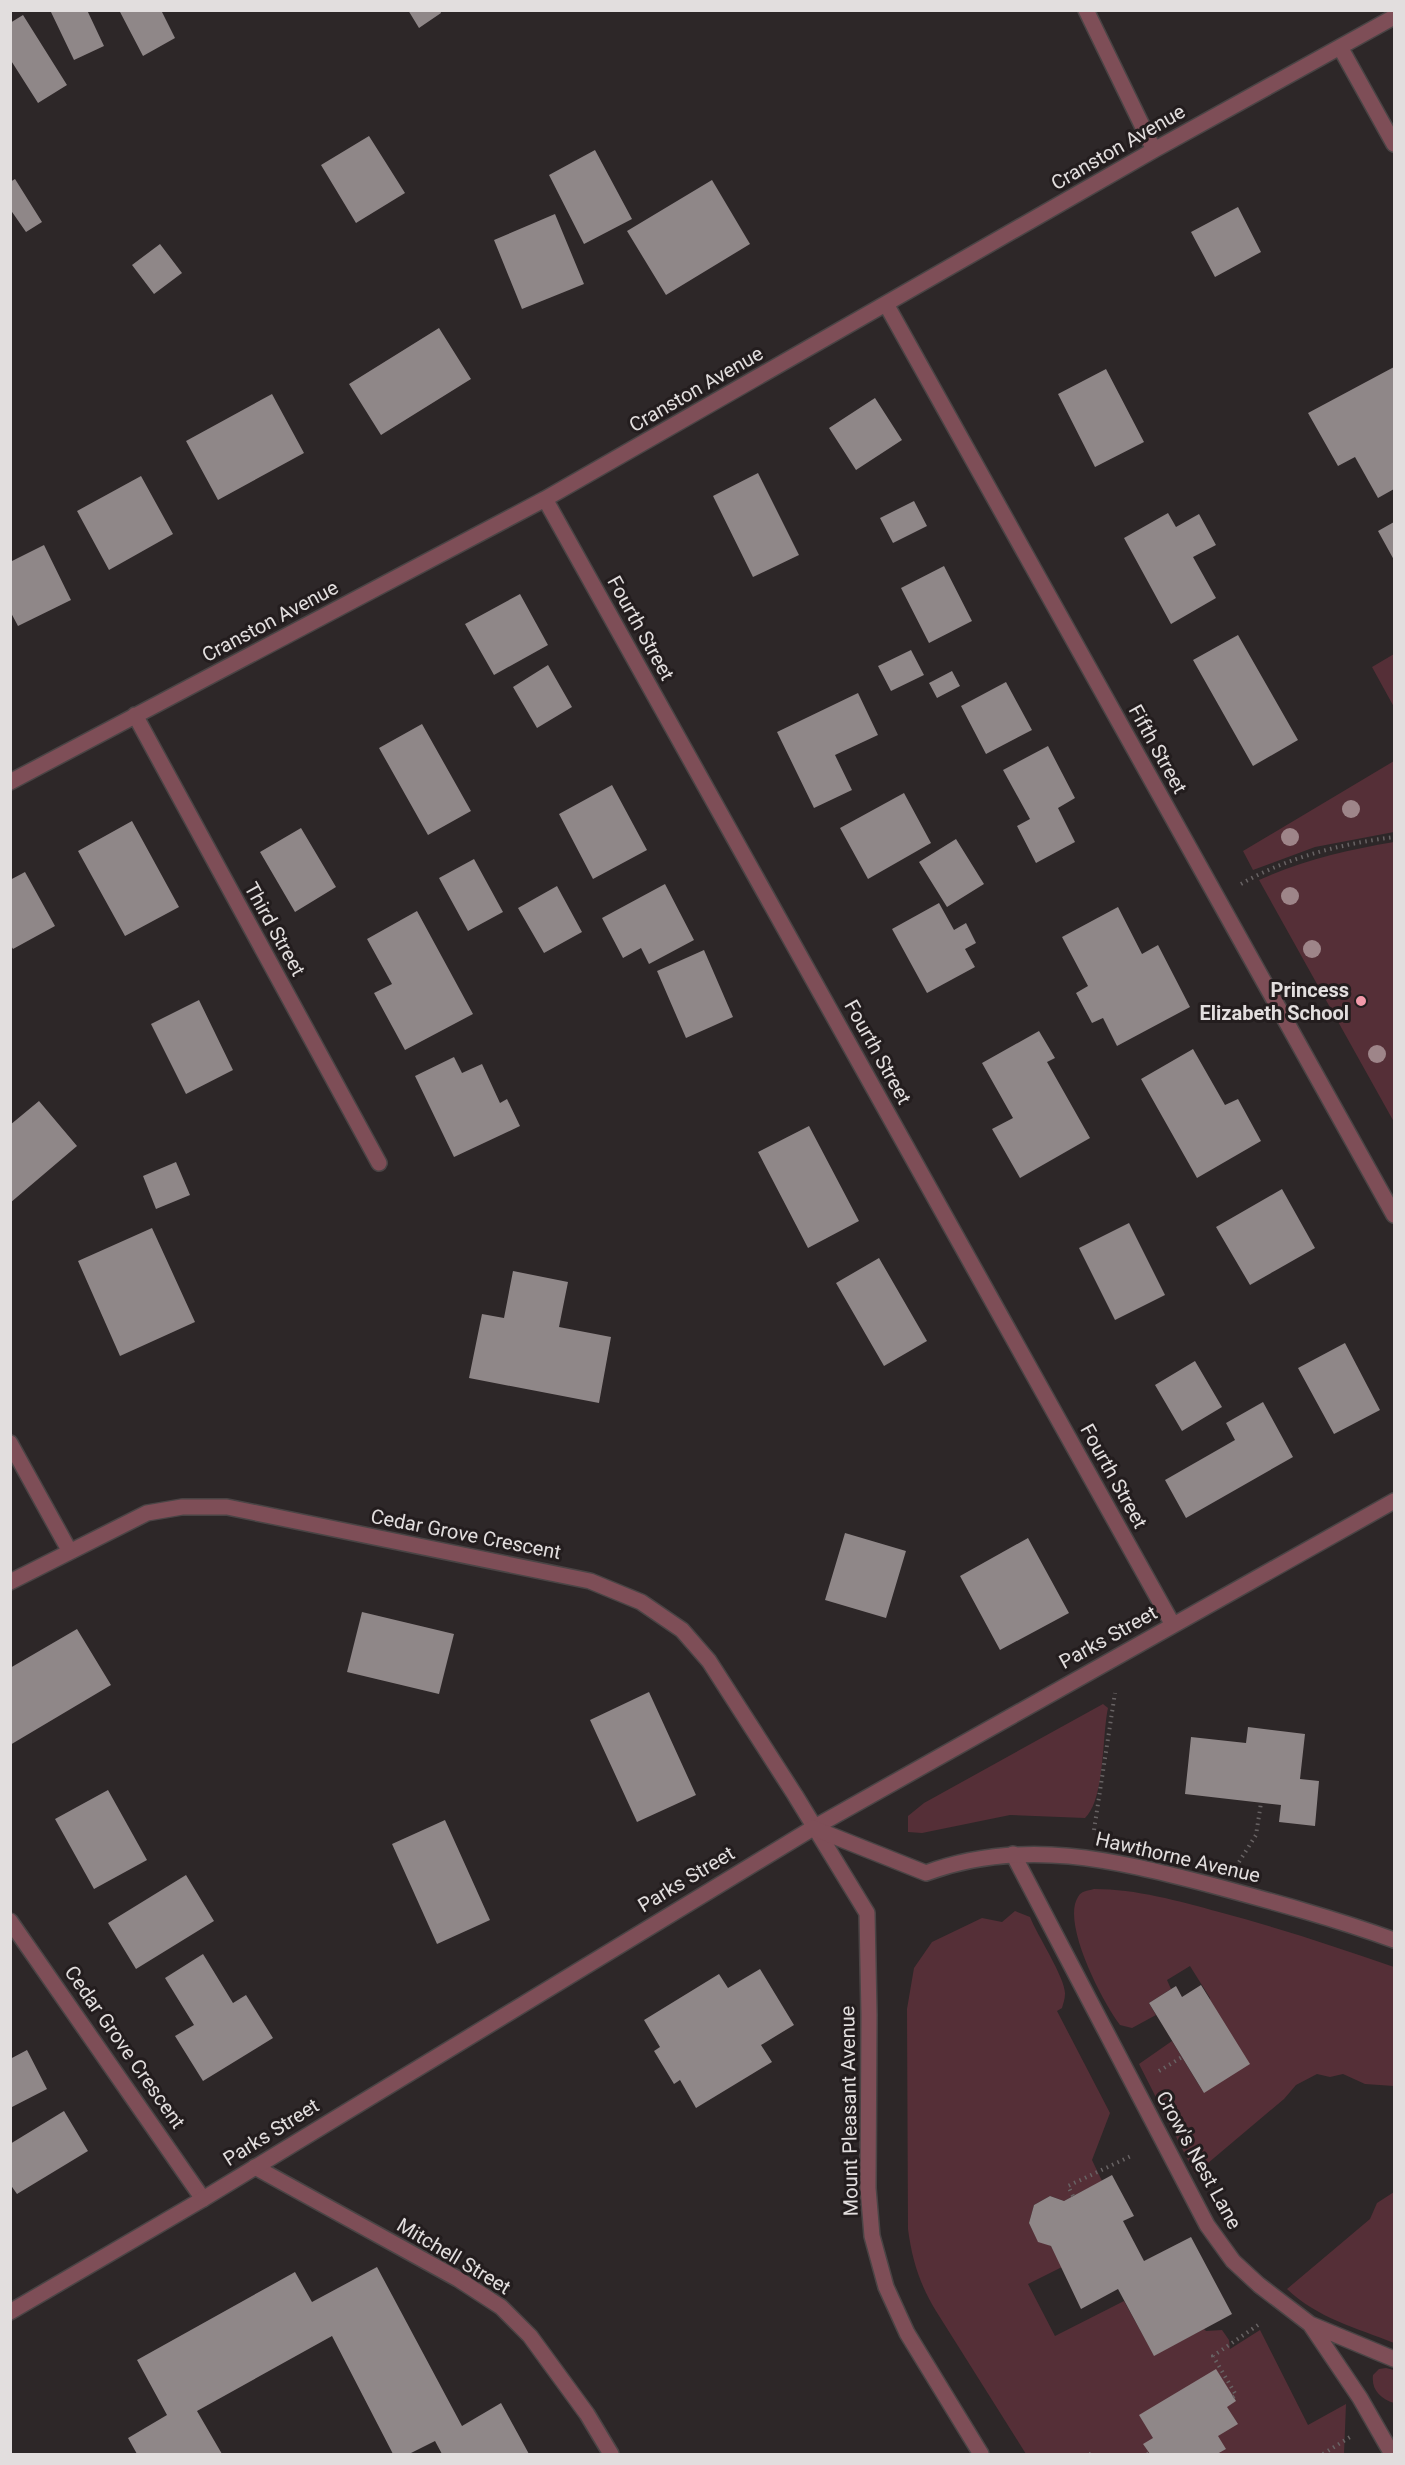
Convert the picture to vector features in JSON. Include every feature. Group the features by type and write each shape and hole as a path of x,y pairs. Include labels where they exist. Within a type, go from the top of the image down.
{"street":[{"path":"1086,10 1154,150"},
{"name":"Cranston Avenue","path":"10,782 545,499 1154,150 1395,17"},
{"path":"1341,47 1395,144"},
{"name":"Fifth Street","path":"886,304 1395,1215"},
{"name":"Fourth Street","path":"545,499 1173,1625"},
{"name":"Third Street","path":"135,716 379,1164"},
{"path":"10,1443 69,1550"},
{"name":"Parks Street","path":"10,2312 203,2199 813,1828 1395,1501"},
{"name":"Cedar Grove Crescent","path":"10,1582 69,1550 147,1513 182,1507 227,1507 590,1581 641,1602 682,1630 709,1661 795,1795 813,1828"},
{"name":"Hawthorne Avenue","path":"813,1828 926,1873 959,1861 1013,1854 1057,1854 1125,1863 1319,1913 1395,1940"},
{"name":"Mount Pleasant Avenue","path":"813,1828 867,1913 868,2188 872,2236 886,2287 907,2333 981,2454"},
{"name":"Crow's Nest Lane","path":"1013,1854 1207,2225 1233,2261 1259,2285 1311,2324 1360,2398 1392,2454"},
{"name":"Cedar Grove Crescent","path":"10,1921 203,2199"},
{"name":"Mitchell Street","path":"255,2167 458,2278 501,2307 530,2336 587,2414 611,2454"},
{"path":"1311,2324 1395,2358"}],"path":[{"path":"1217,898 1291,860 1342,845 1395,837"},
{"path":"1090,1858 1121,1654"},
{"path":"1222,1888 1256,1835 1261,1803"},
{"path":"1073,2196 1068,2186 1131,2156"},
{"path":"1233,2397 1236,2395 1213,2356 1270,2318"},
{"path":"1089,2454 1094,2454"}],"shaded area":[{"path":"1394,654 1394,707 1372,667"},
{"path":"1394,761 1394,832 1315,847 1253,870 1243,851"},
{"name":"Princess Elizabeth School","path":"1394,842 1394,1122 1259,880 1325,856"},
{"path":"1103,1704 1108,1708 1102,1766 1096,1797 1085,1818 1010,1815 922,1833 908,1832 908,1816 924,1803"},
{"path":"1094,1889 1141,1893 1188,1904 1286,1931 1394,1967 1394,2086 1365,2084 1343,2074 1330,2077 1317,2074 1296,2085 1284,2099 1195,2174 1139,2064 1172,2041 1202,2090 1210,1998 1190,1966 1167,1980 1171,1989 1149,2003 1156,2015 1132,2028 1120,2025 1086,1962 1075,1925 1074,1909 1079,1895"},
{"path":"1015,1911 1030,1917 1061,1978 1065,1994 1062,2008 1057,2011 1110,2113 1092,2160 1102,2181 1064,2201 1050,2196 1034,2205 1029,2223 1038,2241 1051,2246 1062,2267 1028,2284 1055,2336 1124,2301 1154,2355 1204,2329 1206,2331 1222,2330 1229,2340 1230,2349 1260,2330 1308,2425 1346,2404 1344,2454 1026,2454 936,2311 925,2292 918,2272 908,2229 907,2009 914,1968 932,1942 982,1918 1002,1922"},
{"path":"1394,2192 1394,2343 1324,2315 1287,2289 1370,2219 1377,2203"},
{"path":"1379,2369 1394,2370 1394,2403 1381,2396 1374,2385 1373,2375"}],"building":[{"path":"50,10 87,10 104,46 74,60"},
{"path":"119,10 161,10 175,38 143,56"},
{"path":"408,10 440,10 441,13 419,28"},
{"path":"23,15 67,85 38,103 10,59 10,23"},
{"path":"369,136 405,193 356,223 321,165"},
{"path":"595,150 632,219 584,244 549,175"},
{"path":"15,179 42,222 26,232 10,209 10,182"},
{"path":"712,180 750,244 666,295 627,231"},
{"path":"1238,207 1261,252 1215,277 1191,232"},
{"path":"555,214 584,284 522,309 494,240"},
{"path":"160,244 182,273 154,294 132,265"},
{"path":"439,328 471,379 381,435 349,384"},
{"path":"1394,367 1394,489 1378,498 1355,457 1338,466 1308,413"},
{"path":"1106,369 1144,442 1095,467 1058,394"},
{"path":"272,394 304,453 218,500 186,441"},
{"path":"875,398 902,440 856,470 829,428"},
{"path":"758,473 799,555 753,577 713,496"},
{"path":"141,476 173,534 109,570 77,511"},
{"path":"914,501 927,526 893,543 880,518"},
{"path":"1168,513 1176,527 1199,514 1216,545 1193,557 1216,598 1171,624 1124,538"},
{"path":"1394,522 1394,560 1378,531"},
{"path":"44,545 71,600 18,626 10,611 10,562"},
{"path":"944,566 972,621 929,643 901,588"},
{"path":"520,594 548,645 494,675 465,624"},
{"path":"1238,635 1298,740 1253,766 1193,660"},
{"path":"911,650 924,675 891,691 878,666"},
{"path":"548,665 572,707 537,728 513,687"},
{"path":"952,671 960,686 937,698 929,683"},
{"path":"1006,682 1032,730 986,754 961,706"},
{"path":"858,693 878,735 835,755 852,790 814,808 777,732"},
{"path":"422,724 471,811 428,835 379,748"},
{"path":"1048,746 1075,798 1058,808 1075,842 1036,863 1017,826 1030,819 1003,770"},
{"path":"612,785 647,850 593,879 559,814"},
{"path":"904,793 931,843 868,879 840,828"},
{"path":"132,821 179,907 125,936 78,851"},
{"path":"301,828 336,887 295,912 260,852"},
{"path":"956,839 984,884 947,907 919,862"},
{"path":"474,859 503,912 468,931 439,878"},
{"path":"25,872 55,926 13,949 10,944 10,880"},
{"path":"665,884 694,940 649,964 641,948 623,958 602,918"},
{"path":"557,886 582,932 544,953 518,908"},
{"path":"939,903 954,930 966,923 976,943 965,949 975,967 927,993 892,929"},
{"path":"1118,907 1142,954 1158,945 1190,1007 1117,1046 1103,1018 1092,1023 1076,993 1088,986 1062,937"},
{"path":"417,911 473,1014 405,1050 374,993 392,984 367,939"},
{"path":"704,950 733,1017 686,1038 657,971"},
{"path":"199,1000 233,1070 186,1094 151,1024"},
{"path":"1039,1031 1055,1058 1047,1062 1090,1138 1020,1178 992,1129 1013,1118 982,1063"},
{"path":"1193,1049 1225,1105 1238,1099 1261,1141 1197,1178 1141,1079"},
{"path":"454,1057 462,1073 482,1064 500,1103 507,1099 520,1126 454,1157 415,1076"},
{"path":"39,1101 77,1146 10,1203 10,1125"},
{"path":"809,1126 859,1221 808,1248 758,1152"},
{"path":"176,1162 190,1195 156,1209 143,1176"},
{"path":"1282,1189 1315,1248 1250,1285 1216,1227"},
{"path":"1129,1223 1165,1295 1115,1320 1079,1248"},
{"path":"152,1228 195,1322 120,1356 78,1261"},
{"path":"879,1258 927,1341 884,1366 836,1283"},
{"path":"513,1271 568,1282 559,1327 611,1337 599,1403 469,1378 482,1314 504,1318"},
{"path":"1345,1343 1380,1410 1334,1434 1298,1368"},
{"path":"1195,1361 1222,1407 1182,1431 1155,1385"},
{"path":"1263,1402 1293,1457 1186,1518 1165,1480 1235,1440 1226,1423"},
{"path":"845,1533 906,1551 886,1618 825,1600"},
{"path":"1028,1538 1069,1613 1000,1650 960,1576"},
{"path":"362,1612 454,1634 439,1694 347,1672"},
{"path":"77,1629 111,1685 10,1745 10,1668"},
{"path":"649,1692 696,1795 637,1822 590,1720"},
{"path":"1248,1727 1305,1734 1300,1779 1319,1781 1315,1826 1279,1822 1281,1805 1185,1794 1191,1737 1246,1743"},
{"path":"108,1790 147,1860 94,1889 55,1819"},
{"path":"445,1820 490,1920 437,1944 392,1844"},
{"path":"186,1875 214,1921 136,1969 108,1923"},
{"path":"203,1954 233,2003 246,1995 273,2038 203,2081 175,2036 194,2025 165,1978"},
{"path":"760,1969 794,2025 761,2045 772,2062 696,2108 680,2080 674,2084 654,2051 660,2047 644,2020 719,1974 728,1988"},
{"path":"1201,1985 1250,2064 1204,2093 1149,2003 1176,1986 1182,1997"},
{"path":"27,2050 47,2089 10,2108 10,2059"},
{"path":"64,2111 88,2151 17,2194 10,2184 10,2144"},
{"path":"1112,2175 1134,2216 1123,2221 1144,2261 1191,2237 1232,2314 1154,2356 1118,2289 1081,2309 1051,2246 1038,2242 1029,2223 1034,2205 1050,2196 1064,2201"},
{"path":"377,2267 462,2426 501,2403 529,2454 442,2454 435,2441 409,2454 393,2454 332,2336 197,2411 222,2454 137,2454 128,2438 167,2415 137,2360 295,2272 312,2302"},
{"path":"1216,2369 1236,2401 1227,2407 1238,2424 1218,2436 1226,2449 1217,2454 1150,2454 1143,2444 1153,2438 1139,2415"}],"place":[{"name":"Princess Elizabeth School","path":"1361,1001"}]}
